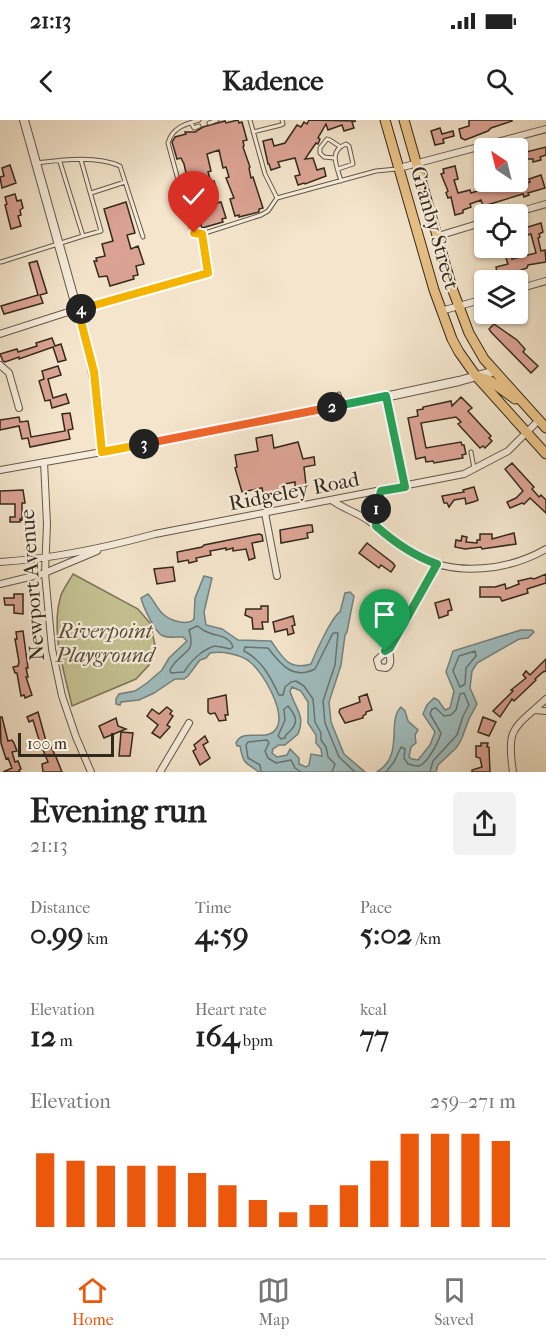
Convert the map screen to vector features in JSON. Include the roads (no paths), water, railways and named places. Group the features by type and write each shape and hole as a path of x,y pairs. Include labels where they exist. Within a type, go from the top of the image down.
{"main road":[{"name":"Granby Street","path":"385,120 440,311 459,352 476,376 546,454"},
{"name":"Granby Street","path":"404,120 458,308 476,346 495,371 543,424"},
{"path":"476,376 489,380 504,392 523,402"}],"street":[{"path":"24,120 94,372 102,452"},
{"path":"399,168 546,129"},
{"path":"528,209 546,204"},
{"path":"438,236 474,225"},
{"path":"0,334 208,273"},
{"path":"528,286 546,281"},
{"path":"440,311 474,302"},
{"path":"0,365 9,373 20,408"},
{"path":"0,470 342,405 495,371"},
{"name":"Ridgeley Road","path":"0,562 46,558 109,546 155,534 464,474 508,451 527,433 543,424"},
{"name":"Newport Avenue","path":"45,462 47,524 45,573 52,649 56,674 76,737 92,772"},
{"path":"376,526 376,508 381,491"},
{"path":"333,501 376,526 401,546 426,561 437,564 467,568 498,567 525,560 546,549"},
{"path":"265,513 277,576"},
{"name":"Ridgeley Road","path":"0,584 45,573 109,546"},
{"path":"390,648 437,564"},
{"path":"513,772 510,740 515,729 546,699"},
{"path":"535,710 546,711"},
{"path":"160,772 189,723"}],"lane":[{"path":"199,120 172,133 168,143 194,233 202,234 266,213 277,198 375,171 399,168"},
{"path":"209,123 217,120"},
{"path":"250,120 265,174 277,198"},
{"path":"254,132 283,124 282,120"},
{"path":"190,123 194,128 199,126"},
{"path":"334,158 324,158 320,153 320,148 327,139 339,146"},
{"path":"338,169 353,164 349,146 346,144 339,146 334,158 341,181"},
{"path":"36,163 81,160 112,162 120,166 143,237"},
{"path":"1,262 101,231 81,160"},
{"path":"60,162 83,236"},
{"path":"91,193 125,182"},
{"path":"202,234 208,273"},
{"path":"339,394 342,405"},
{"path":"386,396 405,487"},
{"path":"471,452 474,469"}],"water":[{"path":"204,576 212,578 204,612 206,625 222,629 238,640 271,641 287,661 303,666 311,664 328,628 340,612 345,593 350,592 354,596 341,665 329,702 331,722 344,754 365,772 259,772 248,764 242,756 240,746 237,746 239,738 272,733 279,722 276,703 267,683 250,662 236,655 210,653 206,658 200,660 184,679 175,679 139,700 116,704 119,694 135,691 147,683 162,670 169,658 187,641 183,637 168,637 160,634 150,619 141,598 148,594 166,617 174,621 188,622 194,619 195,598","holes":["292,687 301,691 308,702 308,723 316,735 316,743 321,749 322,756 311,754 309,765 306,767 299,764 299,758 290,749 287,755 277,757 272,753 273,749 279,745 285,745 298,734 301,722 290,691"]},
{"path":"521,630 534,632 528,638 519,639 477,663 472,671 470,688 477,704 457,747 438,765 436,772 377,772 390,757 395,721 401,707 408,721 418,730 415,735 416,743 411,747 409,757 418,760 430,745 435,732 423,714 427,705 434,698 445,710 450,708 454,691 446,672 453,651"}],"park label":[{"name":"Riverpoint Playground","path":"105,643"}]}
